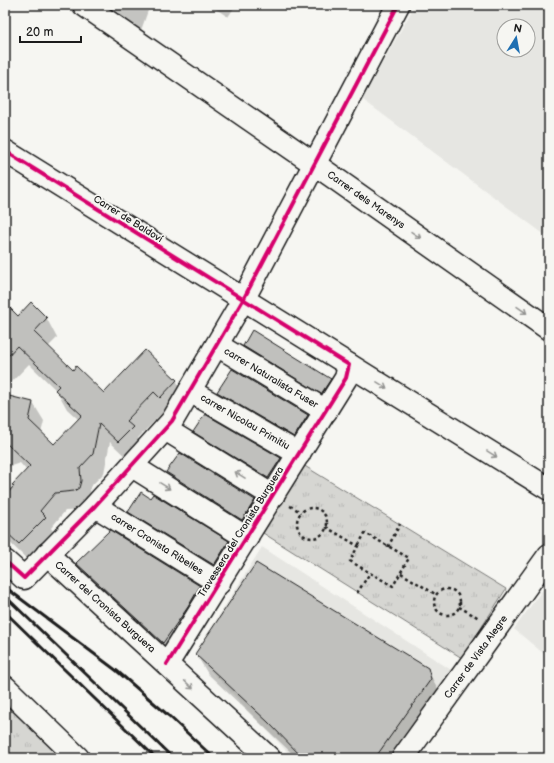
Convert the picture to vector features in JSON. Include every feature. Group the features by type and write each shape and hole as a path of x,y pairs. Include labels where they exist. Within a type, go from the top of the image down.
{"street":[{"name":"Carrer dels Marenys","path":"84,5 316,164 549,329"},
{"path":"5,561 24,578 95,506 172,421 243,300 316,164 393,7"},
{"name":"Carrer de Baldoví","path":"5,151 549,489"},
{"name":"carrer Naturalista Fuser","path":"217,345 326,411"},
{"name":"Travessera del Cronista Burguera","path":"167,664 247,538 279,499 299,454 346,378 349,365"},
{"name":"carrer Nicolau Primitiu","path":"190,391 299,454"},
{"path":"165,429 279,499"},
{"path":"132,466 247,538"},
{"name":"carrer Cronista Ribelles","path":"95,506 219,583"},
{"name":"Carrer del Cronista Burguera","path":"47,554 269,758"},
{"name":"Carrer de Vista Alegre","path":"403,758 549,555"},
{"path":"5,687 78,758"}],"path":[{"path":"279,499 301,512"},
{"path":"310,508 322,511 327,518 326,527 322,534 316,537 307,537 298,529 297,523 301,512 310,508"},
{"path":"388,547 400,524"},
{"path":"326,527 358,546"},
{"path":"365,533 409,558 393,586 350,561 358,546 365,533"},
{"path":"357,592 370,573"},
{"path":"401,573 435,594"},
{"path":"446,588 455,591 460,598 459,607 449,615 441,614 434,606 435,594 439,590 446,588"},
{"path":"459,607 481,620"}],"shaded area":[{"path":"415,5 549,5 549,238 362,99"},
{"path":"262,547 462,677 388,758 293,758 195,654"},
{"path":"549,581 549,658 514,629"}],"green space":[{"path":"303,465 506,589 462,658 263,533"},
{"path":"5,703 61,758 5,758"}],"building":[{"path":"31,302 47,318 34,332 73,370 76,366 104,393 145,350 177,380 160,398 154,392 126,421 133,427 118,442 99,424 93,454 80,468 81,481 79,488 74,491 55,493 40,511 46,517 19,544 5,531 5,496 14,486 12,485 30,466 5,442 5,395 33,402 29,420 54,444 82,415 55,390 59,386 17,346 5,359 5,303 18,316"},
{"path":"252,330 331,379 321,394 243,346"},
{"path":"232,369 308,415 294,437 217,392"},
{"path":"205,414 281,458 268,478 193,432"},
{"path":"180,453 255,500 242,520 166,472"},
{"path":"141,492 150,498 153,494 229,541 214,565 128,512"},
{"path":"110,530 200,586 188,607 163,643 76,563"},
{"path":"256,563 428,668 431,679 375,758 303,758 268,722 195,654"}],"railway":[{"path":"5,587 117,671 169,716 214,758"},
{"path":"5,596 173,758"},
{"path":"5,612 156,758"}],"cycle path":[{"path":"5,561 24,578 95,506 172,421 243,300 398,5"},
{"path":"5,151 349,365 346,378 167,664"}]}
